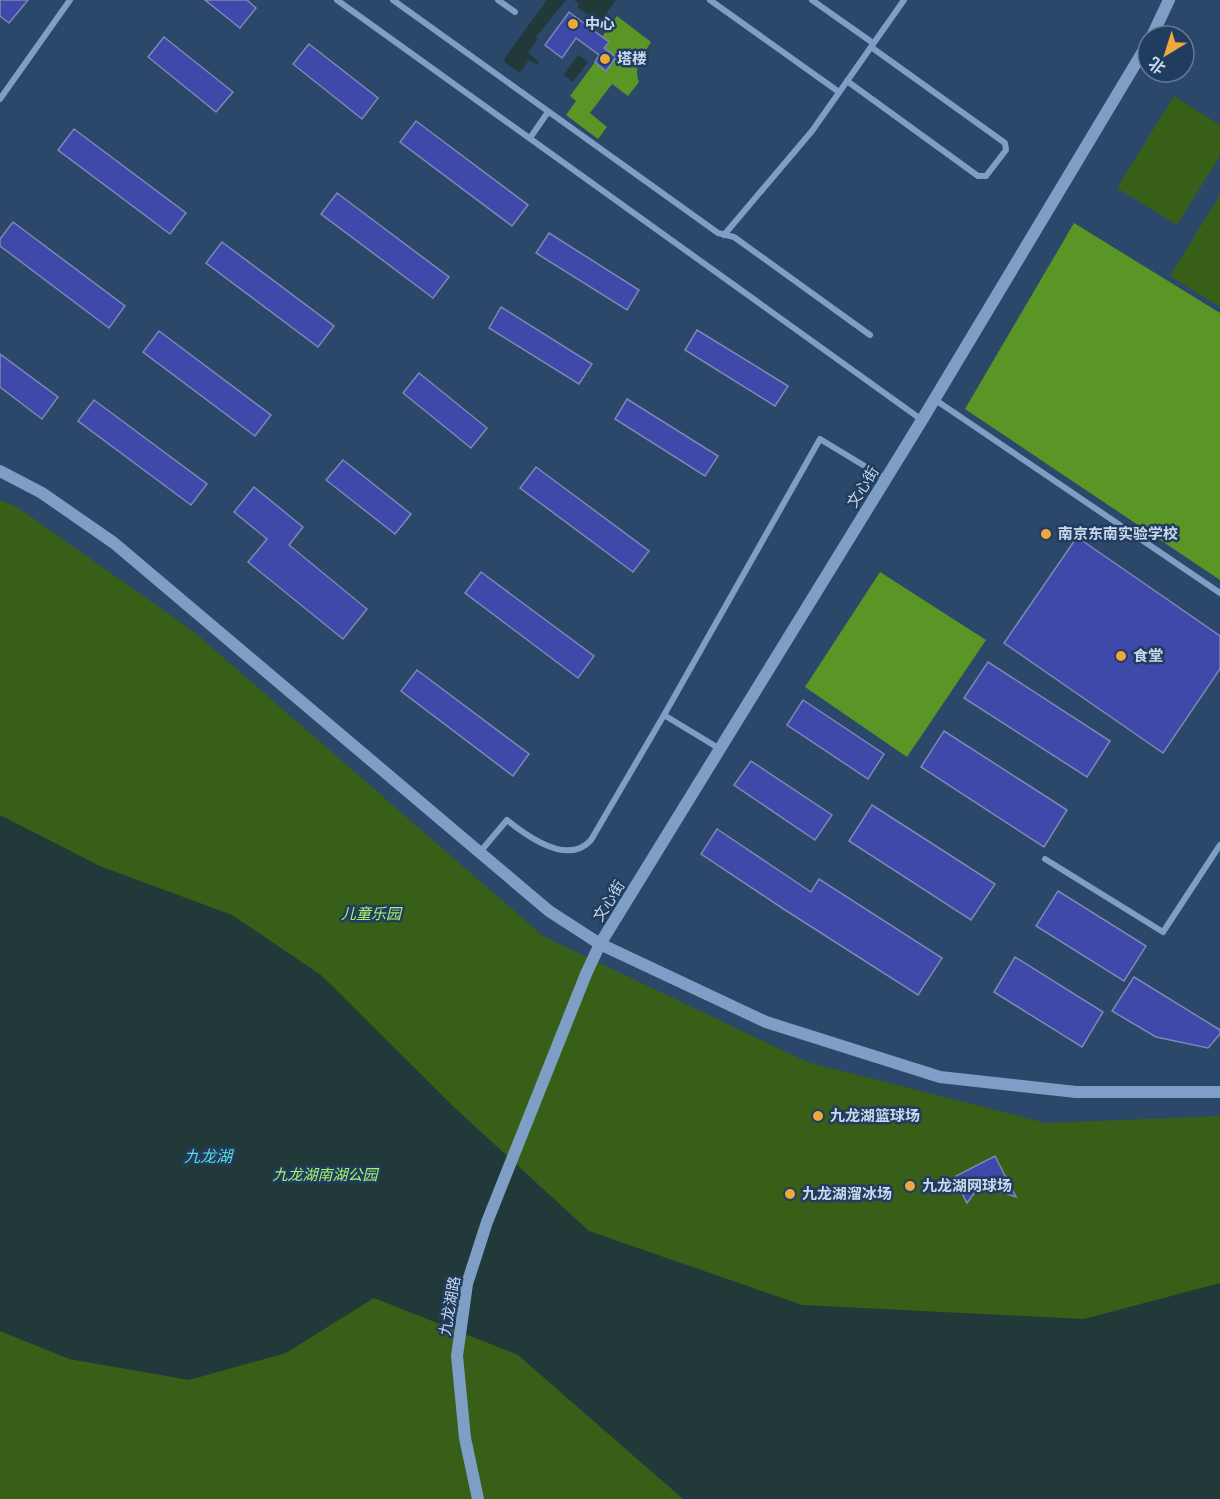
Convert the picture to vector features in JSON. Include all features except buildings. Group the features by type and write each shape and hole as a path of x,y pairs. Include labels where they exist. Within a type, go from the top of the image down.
{"street":[{"path":"0,99 70,0"},
{"path":"337,0 922,420"},
{"path":"393,0 718,233 734,237 870,335"},
{"path":"498,0 515,12"},
{"path":"710,0 839,92"},
{"path":"812,0 1005,143 1006,150 986,176 978,176 847,81"},
{"path":"724,235 812,131 904,0"},
{"path":"1158,24 1169,0"},
{"name":"文心街","path":"600,944 922,420 1136,63"},
{"path":"530,138 548,112"},
{"path":"934,399 1220,593"},
{"path":"479,853 507,820 519,830 546,845 565,850 584,848 591,840 820,439 885,479"},
{"path":"0,471 42,493 114,543 383,768 549,911 600,944 766,1022 940,1077 1076,1092 1220,1092"},
{"path":"664,715 720,749"},
{"path":"1045,859 1163,932 1220,845"},
{"name":"九龙湖路","path":"478,1499 465,1438 457,1356 467,1284 487,1222 600,944"}],"green space":[{"path":"617,16 651,42 638,66 639,82 628,96 612,84 590,113 607,127 598,139 566,115 576,101 570,96 595,62 606,71 616,57 604,48 609,42 602,37"},
{"path":"1174,96 1220,125 1220,156 1177,225 1117,188"},
{"path":"1220,195 1220,307 1170,276"},
{"path":"1074,223 1220,313 1220,580 965,409"},
{"name":"九龙湖南湖公园","path":"0,500 17,507 193,631 543,936 807,1062 1046,1123 1220,1116 1220,1499 0,1499"},
{"path":"880,572 986,640 907,757 805,687"}],"water":[{"path":"547,0 566,0 536,37 538,39 528,53 539,62 537,65 529,60 520,73 504,59"},
{"path":"574,0 616,0 599,23 577,7 579,4"},
{"path":"578,55 588,62 573,82 564,75"},
{"name":"九龙湖","path":"0,815 100,866 232,915 321,975 456,1109 589,1231 802,1305 1084,1319 1220,1283 1220,1499 683,1499 518,1355 374,1298 286,1353 189,1380 69,1359 0,1331"}],"place":[{"name":"中心","path":"573,24"},
{"name":"塔楼","path":"605,59"},
{"name":"南京东南实验学校","path":"1046,534"},
{"name":"食堂","path":"1121,656"},
{"name":"九龙湖篮球场","path":"818,1116"},
{"name":"九龙湖网球场","path":"910,1186"},
{"name":"九龙湖溜冰场","path":"790,1194"}],"park label":[{"name":"儿童乐园","path":"371,914"}]}
